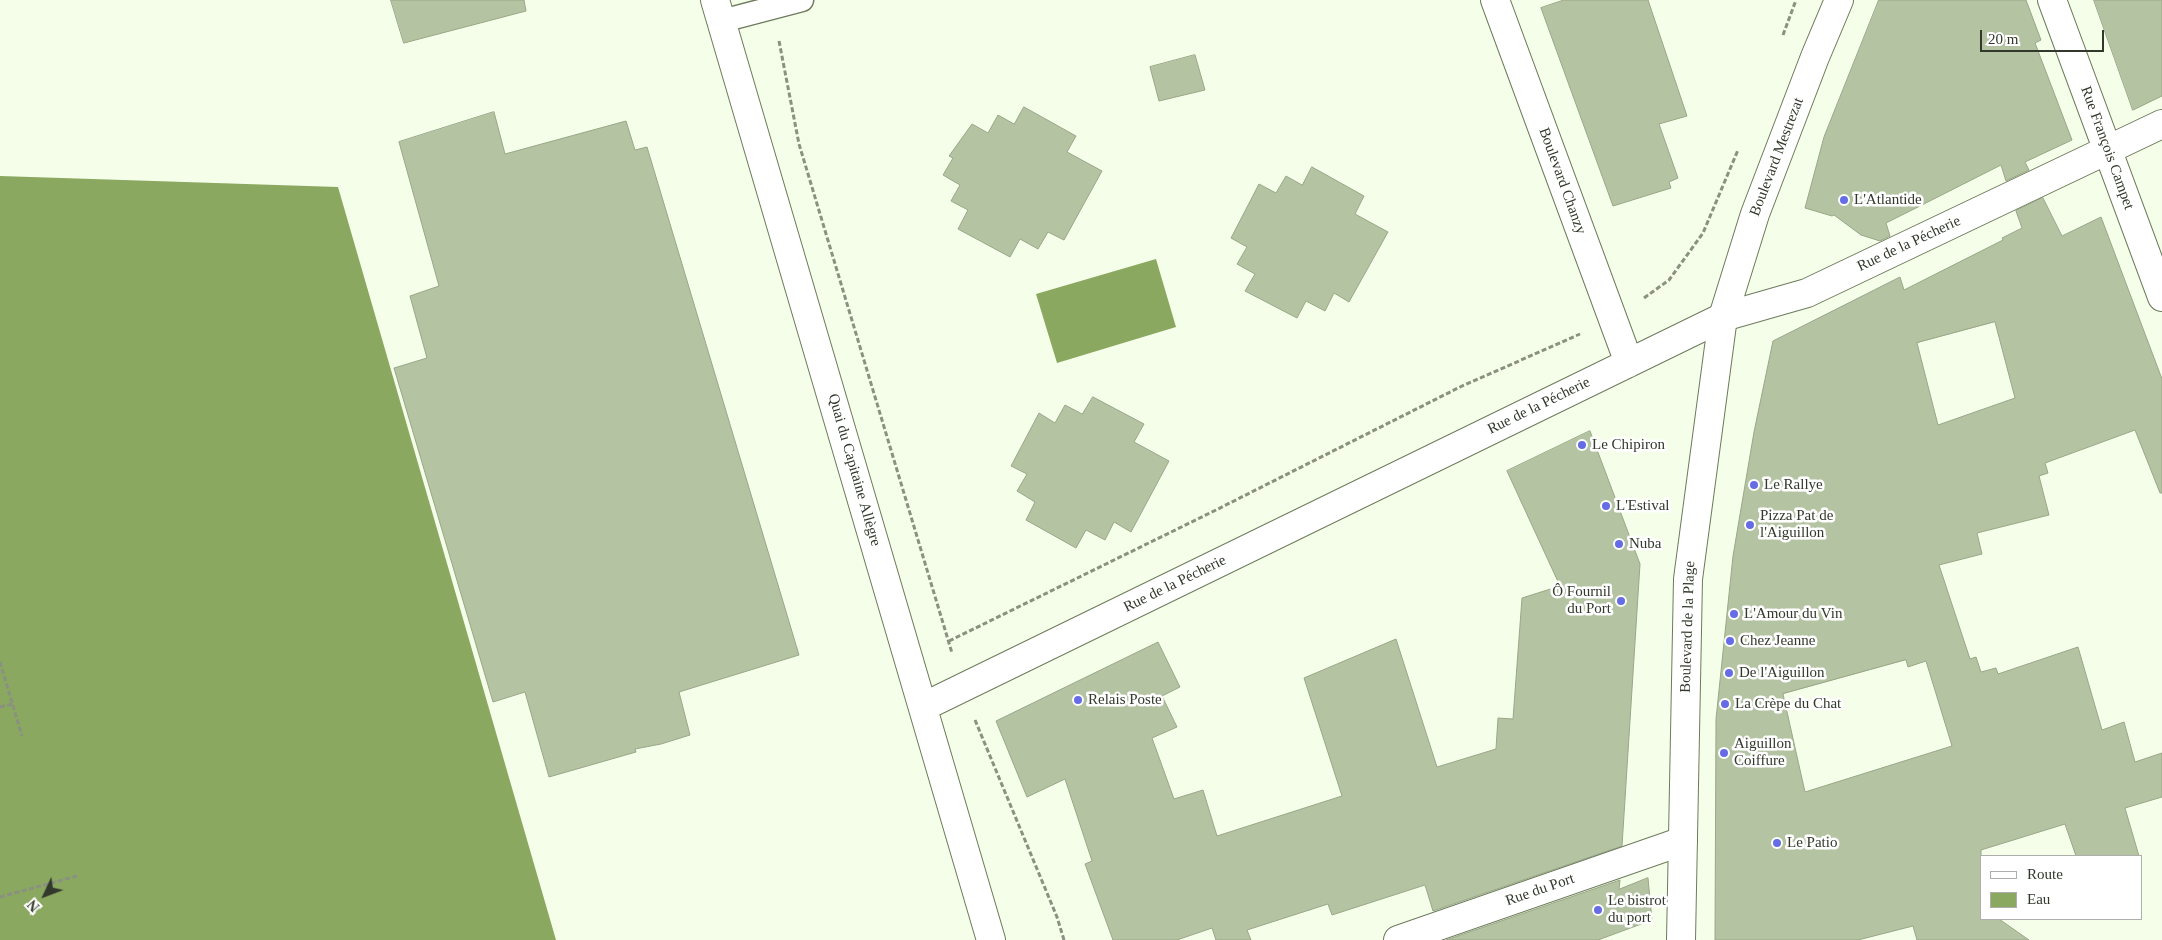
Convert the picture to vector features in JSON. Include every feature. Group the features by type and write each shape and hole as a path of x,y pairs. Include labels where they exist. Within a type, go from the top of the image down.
{"street":[{"name":"Boulevard Chanzy","path":"1495,0 1629,362"},
{"name":"Boulevard Mestrezat","path":"1723,317 1755,214 1815,57 1839,0"},
{"name":"Rue François Campet","path":"2052,0 2162,297"},
{"name":"Quai du Capitaine Allègre","path":"719,10 991,940"},
{"name":"Rue de la Pécherie","path":"923,707 1723,317 1807,293 2162,124"},
{"name":"Boulevard de la Plage","path":"1681,940 1688,579 1723,317"},
{"name":"Rue du Port","path":"1398,940 1683,841"}],"lane":[{"path":"719,10 772,7 802,0"}],"path":[{"path":"1782,36 1796,0"},
{"path":"772,7 799,144 962,688 1057,917 1064,940"},
{"path":"949,641 1216,510 1460,387 1613,319 1669,280 1703,233 1741,145"},
{"path":"0,662 22,736"},
{"path":"0,707 12,704"},
{"path":"0,897 77,876"}],"water":[{"path":"0,176 338,187 556,940 0,940"},
{"path":"1156,259 1176,327 1057,363 1036,294"}],"building":[{"path":"391,0 524,0 526,11 404,43"},
{"path":"1564,0 1648,0 1687,116 1659,124 1678,178 1669,182 1671,188 1613,206 1541,8"},
{"path":"1879,0 2026,0 2041,40 2035,43 2072,140 2025,162 2029,170 2006,181 2001,165 1886,223 1890,236 1880,241 1861,235 1834,215 1805,208 1824,137"},
{"path":"2094,0 2162,0 2162,96 2133,110"},
{"path":"1195,55 1205,90 1159,101 1150,67"},
{"path":"1024,107 1076,136 1067,152 1102,171 1064,240 1048,232 1038,249 1020,239 1010,257 958,229 968,210 951,201 960,185 943,175 953,158 949,156 972,124 988,133 998,115 1014,124"},
{"path":"494,112 505,154 626,121 635,150 647,147 799,655 679,692 690,735 661,744 635,749 636,752 549,777 525,692 493,702 394,368 427,358 410,296 439,286 399,142"},
{"path":"1312,167 1364,196 1355,214 1388,232 1349,302 1334,293 1325,311 1306,301 1297,318 1245,291 1255,274 1237,264 1247,247 1231,238 1259,184 1276,193 1286,176 1302,185"},
{"path":"2043,198 2062,236 2101,217 2162,379 2162,493 2160,493 2135,430 2045,463 2048,473 2039,476 2049,515 1977,533 1982,554 1939,565 1970,659 1976,657 1981,672 1996,668 1998,674 2078,647 2102,730 2124,722 2135,762 2162,753 2162,797 2125,808 2139,855 2076,855 2065,824 1981,850 1980,920 2000,920 2029,940 1917,940 1913,926 1858,940 1715,940 1716,719 1733,556 1754,432 1773,341 1900,277 1904,290 2003,240 2002,238 2022,228 2016,211","holes":["1995,322 2015,398 1938,425 1917,343","1906,660 1908,667 1926,661 1952,746 1805,792 1783,694"]},
{"path":"1093,397 1144,424 1134,442 1169,461 1131,532 1114,522 1105,540 1086,530 1076,548 1026,520 1035,502 1017,491 1027,474 1011,466 1039,413 1055,423 1065,405 1082,414"},
{"path":"1590,431 1640,564 1622,846 1433,911 1425,885 1332,915 1328,904 1247,930 1251,940 1216,940 1212,928 1177,940 1113,940 1085,864 1092,861 1065,779 1027,797 996,721 1158,642 1180,687 1162,696 1177,727 1152,738 1174,799 1203,790 1217,836 1342,796 1304,678 1396,639 1437,767 1496,749 1498,718 1513,719 1522,598 1560,586 1507,471"},
{"path":"1648,878 1652,920 1598,940 1446,940 1620,880 1619,889"}],"place":[{"name":"L'Atlantide","path":"1844,200"},
{"name":"Le Chipiron","path":"1582,445"},
{"name":"Le Rallye","path":"1754,485"},
{"name":"L'Estival","path":"1606,506"},
{"name":"Pizza Pat de l'Aiguillon","path":"1750,525"},
{"name":"Nuba","path":"1619,544"},
{"name":"Ô Fournil du Port","path":"1621,601"},
{"name":"L'Amour du Vin","path":"1734,614"},
{"name":"Chez Jeanne","path":"1730,641"},
{"name":"De l'Aiguillon","path":"1729,673"},
{"name":"Relais Poste","path":"1078,700"},
{"name":"La Crèpe du Chat","path":"1725,704"},
{"name":"Aiguillon Coiffure","path":"1724,753"},
{"name":"Le Patio","path":"1777,843"},
{"name":"Le bistrot du port","path":"1598,910"}]}
